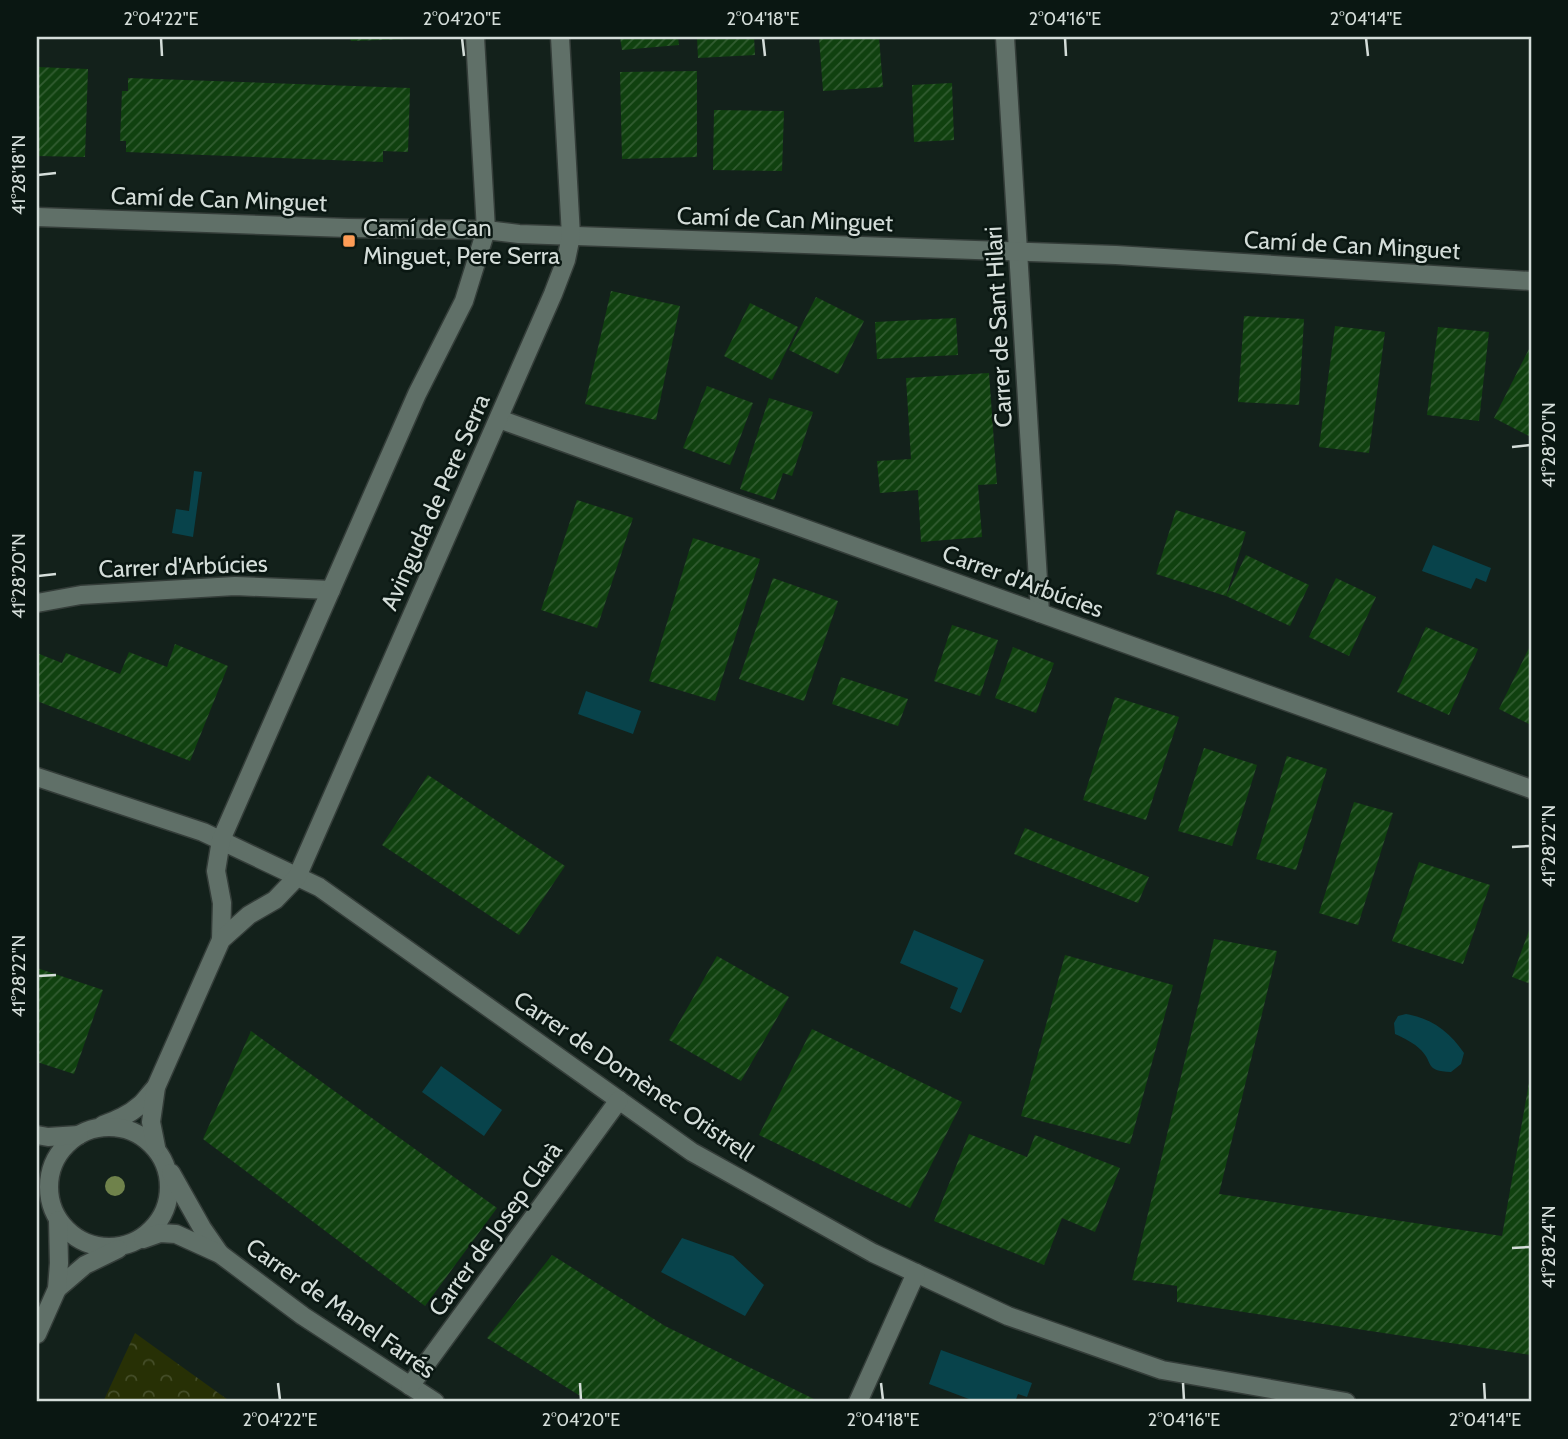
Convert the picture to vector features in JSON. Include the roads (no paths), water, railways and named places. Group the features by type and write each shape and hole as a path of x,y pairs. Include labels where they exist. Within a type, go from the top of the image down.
{"street":[{"name":"Avinguda de Pere Serra","path":"156,1147 151,1122 156,1087 221,940 222,903 216,871 221,840 417,394 464,301 486,230 475,37"},
{"name":"Avinguda de Pere Serra","path":"221,940 248,915 275,900 297,877 499,419 566,260 571,236 560,37"},
{"name":"Carrer de Sant Hilari","path":"1005,37 1040,613"},
{"name":"Camí de Can Minguet","path":"37,217 334,228 486,230 519,234 1116,255 1531,281"},
{"name":"Carrer d'Arbúcies","path":"499,419 1531,789"},
{"name":"Carrer d'Arbúcies","path":"37,603 80,595 235,586 331,590"},
{"name":"Carrer de Domènec Oristrell","path":"37,777 189,827 319,887 692,1152 873,1253 1009,1316 1162,1370 1241,1394 1346,1402"},
{"name":"Avinguda de Pere Serra","path":"98,1126 122,1117 141,1104 156,1087"},
{"name":"Carrer de Josep Clarà","path":"410,1386 619,1100"},
{"path":"49,1199 48,1182 53,1163 64,1146 87,1130 98,1126 118,1126 139,1134 156,1147 166,1163 170,1185 168,1202 158,1222 131,1243 85,1265 57,1289"},
{"path":"37,1135 79,1135"},
{"name":"Carrer de Manel Farrés","path":"166,1163 188,1205 220,1254"},
{"path":"37,1184 49,1199 58,1220 70,1234 89,1244 102,1247 131,1243"},
{"path":"37,1334 57,1289 58,1220"},
{"name":"Carrer de Manel Farrés","path":"131,1243 160,1233 176,1234 220,1254 303,1316 435,1402"},
{"path":"858,1402 916,1273"}],"water":[{"path":"194,471 202,472 193,537 172,533 176,509 189,511"},
{"path":"1433,545 1491,568 1486,582 1476,578 1471,589 1422,571"},
{"path":"586,691 641,711 633,734 578,714"},
{"path":"914,930 984,960 961,1013 950,1008 958,988 900,963"},
{"path":"1406,1014 1424,1019 1446,1032 1464,1053 1461,1064 1451,1072 1437,1070 1418,1047 1395,1034 1394,1023 1398,1016"},
{"path":"441,1066 502,1110 484,1136 422,1092"},
{"path":"682,1238 733,1256 764,1285 745,1316 661,1272"},
{"path":"941,1350 1032,1383 1027,1397 1018,1394 1015,1402 977,1402 929,1384"}],"place":[{"name":"Camí de Can Minguet, Pere Serra","path":"349,241"}]}
